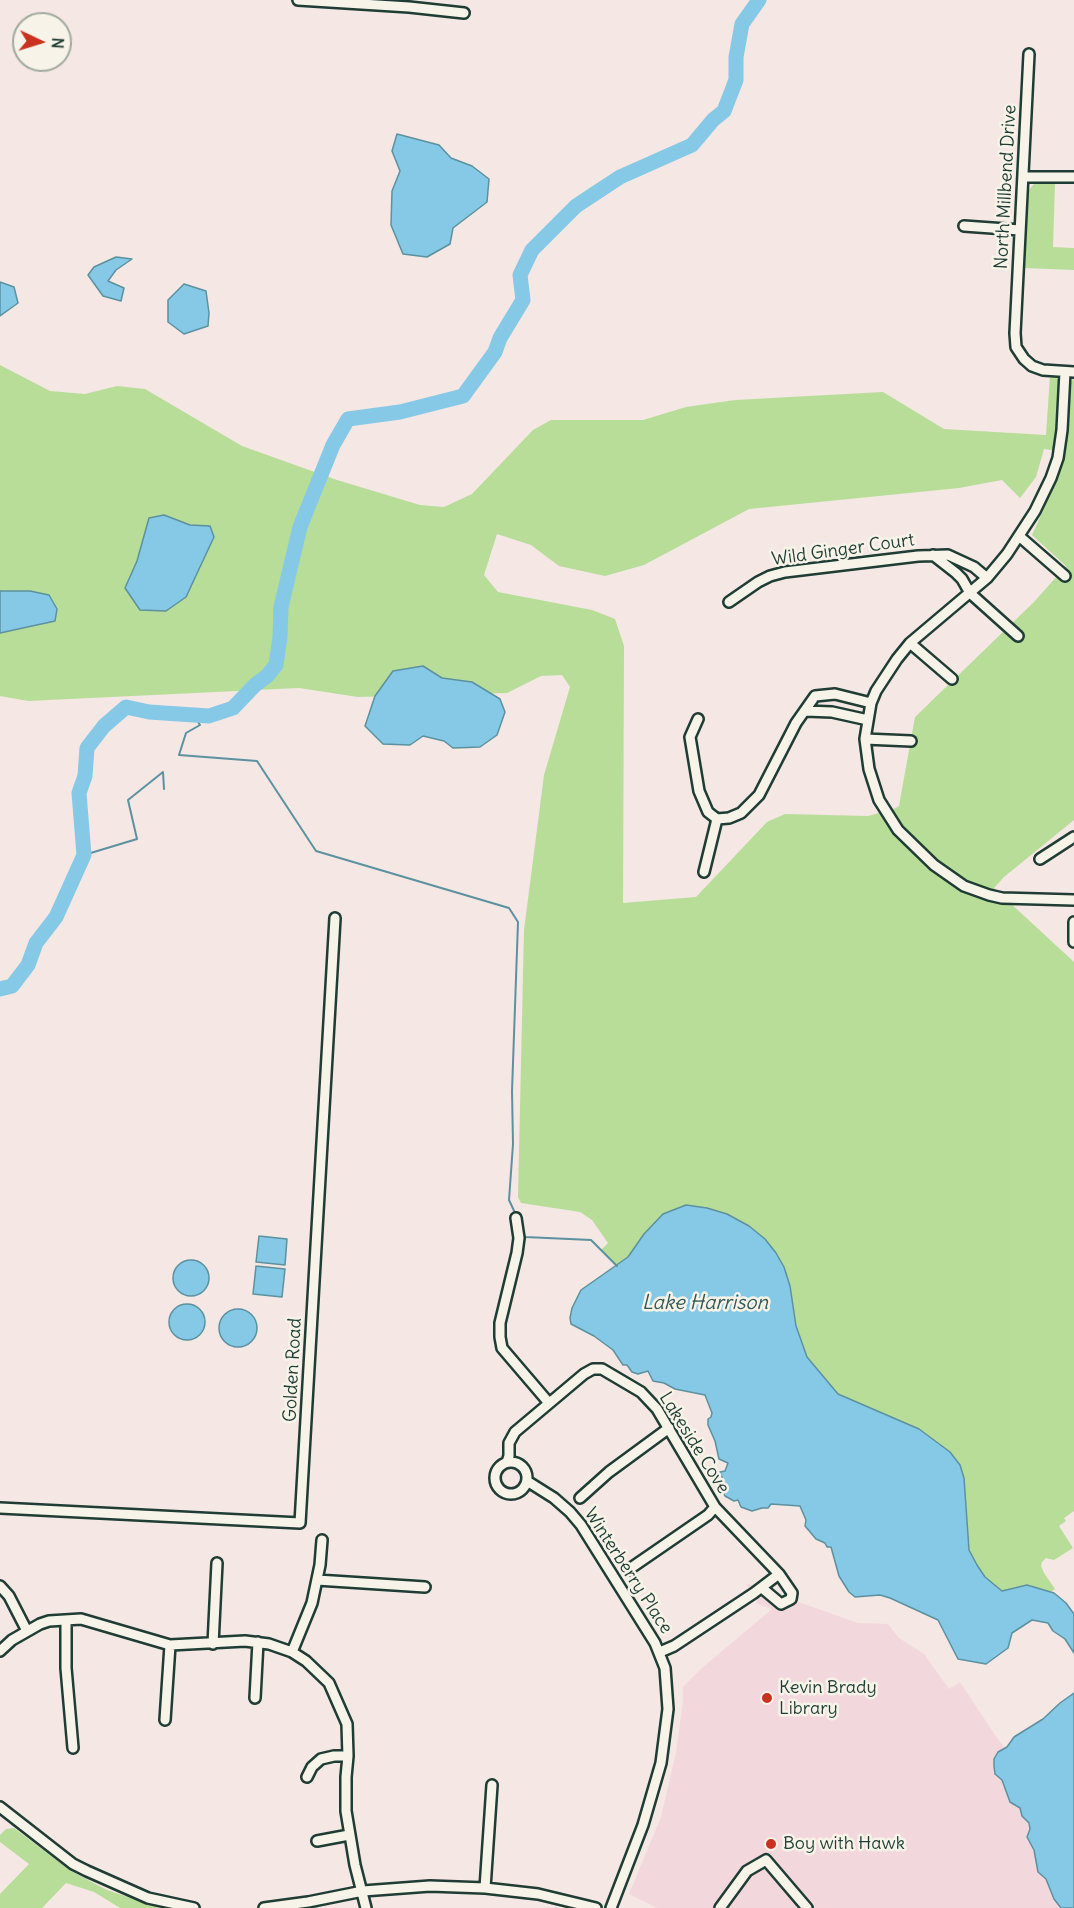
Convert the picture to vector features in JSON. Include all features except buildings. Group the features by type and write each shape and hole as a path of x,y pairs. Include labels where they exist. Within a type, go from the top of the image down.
{"street":[{"path":"298,0 412,4 464,13"},
{"name":"North Millbend Drive","path":"1029,54 1015,322 1016,346 1024,359 1032,366 1043,370 1069,372"},
{"path":"1023,177 1074,177"},
{"path":"964,226 1020,230"},
{"path":"1069,372 1058,458 1035,511 1007,554 987,578 910,643 885,676 871,703 865,739 871,777 885,812 898,830 927,859 950,877 964,886 989,895 1074,900"},
{"path":"1018,536 1065,576"},
{"name":"Wild Ginger Court","path":"729,602 758,582 785,572 933,555 948,555 964,561 987,578"},
{"name":"Wild Ginger Court","path":"933,555 962,579 970,594 1018,636"},
{"path":"910,643 952,679"},
{"path":"698,719 690,737 699,790 708,812 717,819 729,818 741,813 759,795 796,723 815,696 835,694 871,703"},
{"path":"806,711 832,712 868,720"},
{"path":"865,739 911,741"},
{"path":"704,872 717,819"},
{"path":"1040,859 1074,837"},
{"name":"Golden Road","path":"0,1508 300,1524 335,918"},
{"path":"1074,922 1074,942"},
{"path":"516,1218 519,1238 500,1323 500,1337 502,1348 549,1403"},
{"name":"Lakeside Cove","path":"507,1462 509,1443 515,1432 584,1374 602,1369 641,1392 657,1409 715,1508 764,1556 792,1593 790,1599 781,1604 762,1588"},
{"path":"580,1498 609,1472 669,1428"},
{"path":"507,1462 496,1473 497,1486 501,1490 506,1493 517,1493 522,1490 527,1481"},
{"name":"Winterberry Place","path":"507,1462 519,1464 523,1468 527,1481 554,1498 570,1512 660,1652 668,1686 666,1735 661,1763 643,1825 610,1908"},
{"path":"628,1570 715,1508"},
{"path":"292,1652 309,1611 317,1580 322,1540"},
{"path":"213,1644 217,1563"},
{"path":"660,1652 674,1646 762,1588 779,1574"},
{"path":"317,1580 426,1587"},
{"path":"0,1586 9,1596 27,1631"},
{"path":"0,1651 12,1640 49,1621 81,1619 170,1645 258,1642 269,1644 292,1652 306,1661 329,1683 347,1724 346,1811 355,1865 366,1908"},
{"path":"66,1620 66,1668 73,1748"},
{"path":"255,1698 258,1642"},
{"path":"165,1720 170,1645"},
{"path":"307,1777 312,1767 321,1759 348,1756"},
{"path":"485,1888 492,1785"},
{"path":"0,1822 3,1810 73,1864 87,1872 148,1898 194,1908"},
{"path":"317,1841 349,1835"},
{"path":"720,1908 747,1872 766,1860 807,1908"},
{"path":"264,1908 363,1891 430,1886 485,1888 538,1894 596,1908"}],"shaded area":[{"path":"745,1583 858,1623 888,1624 899,1638 924,1654 949,1689 960,1682 995,1735 1038,1793 1074,1908 657,1908 629,1894 661,1817 676,1753 683,1687 703,1667 772,1609 758,1604 754,1593"}],"green space":[{"path":"1055,183 1053,247 1074,248 1074,270 1025,268 1028,191 1034,184"},
{"path":"0,365 50,391 85,394 117,386 145,389 242,446 337,480 420,505 444,507 472,494 533,430 551,420 643,420 686,407 735,400 883,392 944,429 1046,435 1050,376 1056,377 1059,381 1057,436 1066,438 1068,387 1074,378 1074,820 1004,877 994,888 1074,962 1074,1511 1064,1518 1066,1521 1059,1526 1073,1548 1054,1560 1046,1558 1042,1562 1044,1573 1055,1589 1028,1607 1015,1610 736,1380 601,1250 608,1243 592,1220 580,1212 521,1203 518,1197 524,930 544,775 570,687 562,675 541,676 507,693 358,697 299,688 28,701 0,696","holes":["1044,449 1065,452 1059,475 1032,535 1066,566 1034,602 915,717 899,806 868,816 785,814 767,822 696,897 623,903 624,646 615,619 592,610 498,592 484,575 497,534 531,545 559,566 605,576 644,565 749,509 959,488 1002,480 1020,498 1036,477"]},
{"path":"14,1828 71,1871 107,1890 161,1908 120,1908 94,1892 66,1883 42,1908 0,1908 0,1894 29,1864 0,1842 0,1835 6,1829"}],"water":[{"path":"397,134 439,145 451,158 472,166 489,179 487,202 453,228 450,244 427,257 403,254 391,225 392,191 400,171 392,151"},
{"path":"116,257 132,259 116,270 108,281 124,288 121,301 103,296 88,275 94,267"},
{"path":"0,282 14,287 18,303 0,316"},
{"path":"184,284 206,291 209,313 208,326 184,334 168,322 168,300"},
{"path":"164,515 190,525 210,526 214,537 186,597 166,611 140,610 125,588 137,561 149,518"},
{"path":"0,591 30,591 49,595 57,609 55,621 0,633"},
{"path":"423,666 442,678 472,682 500,699 505,712 497,735 480,747 453,748 444,741 423,736 410,745 383,744 365,726 375,696 393,671"},
{"name":"Lake Harrison","path":"686,1205 727,1214 749,1226 765,1239 784,1267 790,1286 796,1326 807,1357 838,1394 919,1429 950,1452 960,1465 964,1478 969,1550 977,1565 985,1577 1002,1591 1027,1585 1054,1593 1066,1603 1074,1614 1074,1653 1065,1639 1053,1631 1048,1623 1032,1620 1012,1633 1008,1648 986,1664 958,1659 938,1620 880,1595 855,1597 839,1576 831,1547 827,1547 825,1543 816,1539 805,1526 806,1520 800,1506 771,1504 768,1508 752,1511 741,1507 738,1500 734,1501 725,1496 722,1490 724,1482 720,1472 725,1471 728,1463 719,1459 708,1425 708,1419 712,1413 705,1395 675,1389 664,1383 653,1381 648,1371 638,1374 632,1372 627,1365 623,1365 613,1350 594,1336 571,1324 572,1308 581,1290 628,1257 644,1234 663,1214"},
{"path":"259,1236 287,1239 285,1265 256,1262"},
{"path":"191,1260 204,1265 209,1278 204,1291 191,1296 178,1291 173,1278 178,1265"},
{"path":"256,1266 285,1269 282,1297 253,1294"},
{"path":"187,1304 200,1309 205,1322 200,1335 187,1340 174,1335 169,1322 174,1309"},
{"path":"238,1309 251,1315 257,1328 251,1341 238,1347 225,1341 219,1328 225,1315"},
{"path":"1074,1693 1074,1908 1061,1908 1054,1899 1046,1879 1038,1872 1034,1850 1027,1837 1030,1829 1029,1823 1022,1816 1020,1808 1010,1802 1002,1780 995,1774 994,1759 1014,1737 1043,1719"}],"waterway":[{"path":"0,989 12,986 28,965 36,943 56,917 84,855 79,793 85,776 87,748 104,726 126,707 149,712 209,716 233,708 267,676 276,665 281,607 300,527 333,445 348,419 400,412 463,396 495,352 500,338 523,300 520,275 532,250 576,206 620,177 692,145 713,120 724,111 736,80 736,57 742,24 759,0"},
{"path":"195,717 200,725 186,733 179,755 257,761 316,851 509,908 518,922 512,1091 513,1144 509,1200 516,1215"},
{"path":"84,855 137,839 128,800 163,772 164,789"},
{"path":"522,1229 525,1237 591,1240 617,1266"}],"place":[{"name":"Kevin Brady Library","path":"767,1698"},
{"name":"Boy with Hawk","path":"771,1844"}]}
